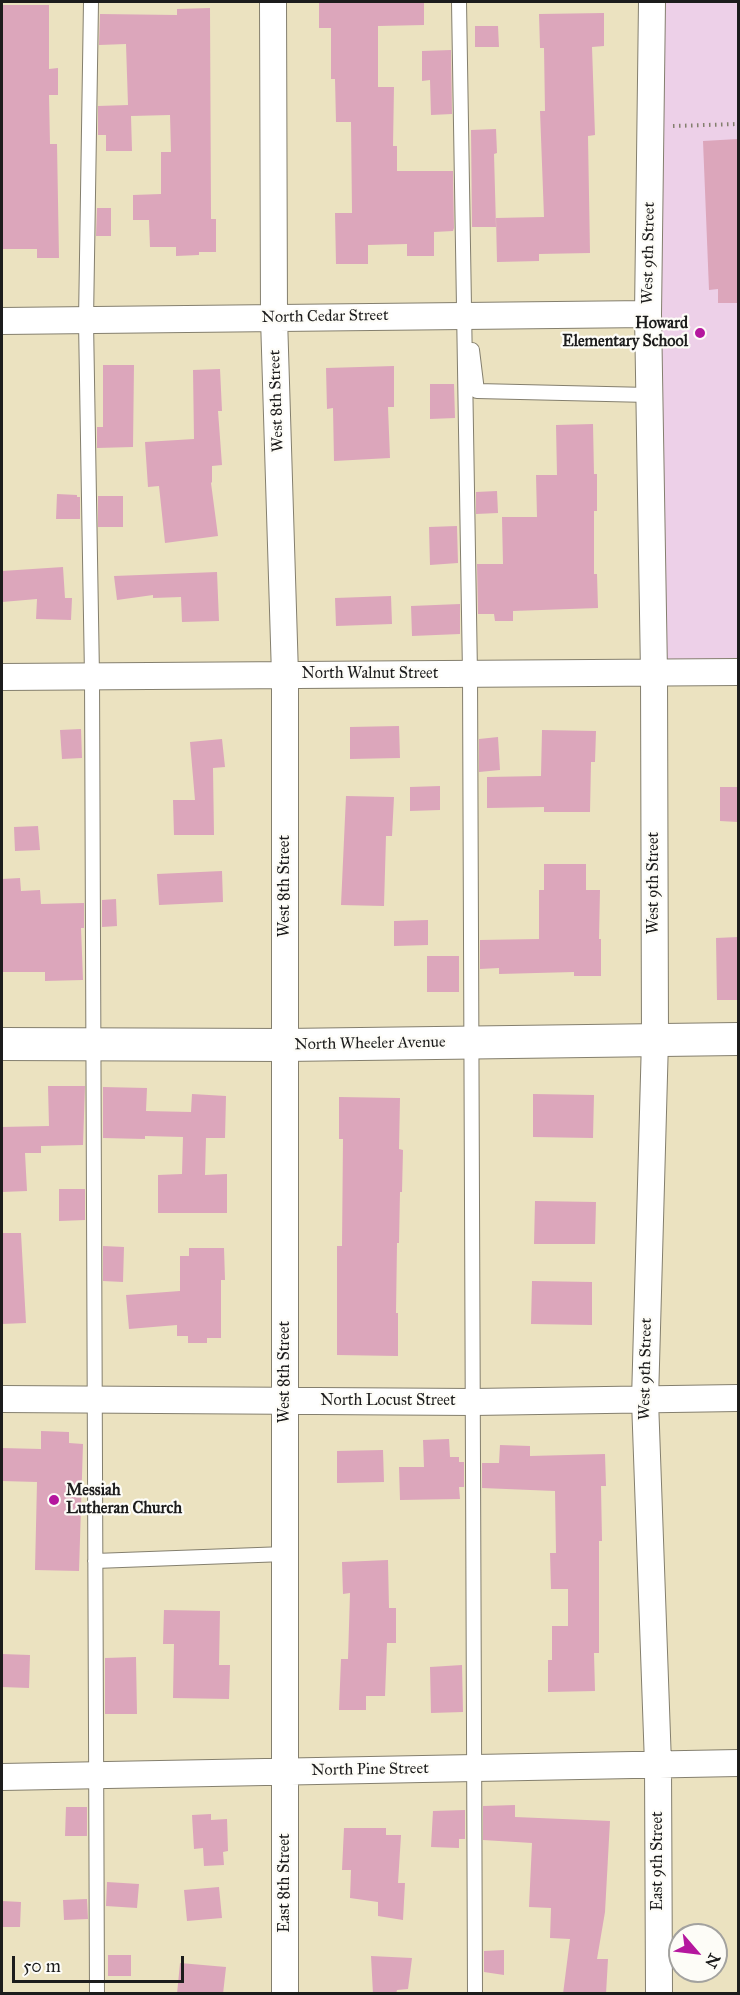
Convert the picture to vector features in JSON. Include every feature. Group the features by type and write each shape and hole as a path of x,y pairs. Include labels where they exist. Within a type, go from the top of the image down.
{"street":[{"name":"West 8th Street","path":"273,2 274,318 285,675 285,1772"},
{"name":"West 9th Street","path":"652,2 648,314 654,673 655,1040 645,1400 658,1764"},
{"name":"North Cedar Street","path":"2,321 648,314"},
{"name":"North Walnut Street","path":"2,677 738,672"},
{"name":"North Wheeler Avenue","path":"2,1044 285,1045 738,1039"},
{"name":"North Locust Street","path":"2,1399 472,1402 738,1398"},
{"name":"North Pine Street","path":"2,1777 738,1763"},
{"name":"East 9th Street","path":"658,1764 659,1994"},
{"name":"East 8th Street","path":"285,1772 285,1994"}],"lane":[{"path":"91,2 86,321 92,676 97,1994"},
{"path":"459,2 467,316 470,674 475,1994"},
{"path":"467,316 477,391 649,395"},
{"path":"96,1561 285,1554"}],"path":[{"path":"651,127 738,124"}],"shaded area":[{"name":"Howard Elementary School","path":"659,2 738,2 738,664 664,664"}],"building":[{"path":"319,2 424,2 424,25 378,26 378,87 394,87 393,146 397,146 397,171 453,171 454,228 453,231 434,232 434,256 407,256 407,244 368,245 368,264 336,264 335,213 352,213 351,122 336,122 335,79 331,79 331,28 319,28"},
{"path":"2,5 49,5 49,69 58,68 58,95 49,95 50,144 57,144 59,258 37,258 37,249 2,249"},
{"path":"210,8 211,219 216,219 216,252 176,256 176,247 150,247 149,220 133,220 133,195 161,194 161,152 171,152 170,115 131,116 132,151 106,151 106,135 98,135 98,106 128,105 126,44 99,45 100,14 177,15 177,9"},
{"path":"604,13 604,46 592,47 595,135 588,136 590,253 539,254 539,261 497,262 496,218 544,217 540,111 545,111 544,48 540,48 539,14"},
{"path":"475,26 498,26 499,47 475,47"},
{"path":"451,50 452,114 431,115 430,80 422,81 422,51"},
{"path":"496,129 497,153 494,154 496,227 472,227 471,130"},
{"path":"738,139 738,303 718,303 718,289 709,290 703,141"},
{"path":"97,208 111,208 111,236 96,236"},
{"path":"103,365 134,365 133,447 97,448 97,427 103,427"},
{"path":"394,366 394,407 388,407 390,458 334,461 333,408 327,409 326,368"},
{"path":"220,369 222,411 218,411 222,465 212,466 211,483 218,536 165,543 159,486 148,487 145,442 194,439 193,370"},
{"path":"430,384 454,384 455,418 430,419"},
{"path":"593,424 594,474 597,474 597,511 594,511 594,574 597,574 598,608 513,611 513,621 495,621 494,614 478,614 477,564 503,564 502,517 537,517 536,475 557,475 556,425"},
{"path":"497,491 498,513 476,514 476,492"},
{"path":"57,494 80,497 80,519 56,519"},
{"path":"98,496 123,496 123,527 98,527"},
{"path":"457,526 458,563 430,565 429,527"},
{"path":"63,567 65,598 72,598 71,620 36,619 37,599 2,602 2,571"},
{"path":"217,572 219,621 182,622 181,597 153,598 153,595 117,600 114,576"},
{"path":"391,596 392,624 336,626 335,598"},
{"path":"460,604 460,634 412,636 411,606"},
{"path":"399,726 400,758 350,759 350,727"},
{"path":"81,729 82,758 62,759 60,730"},
{"path":"542,730 596,731 595,762 591,762 590,812 544,812 544,807 487,808 487,777 541,776"},
{"path":"498,737 500,770 479,772 479,739"},
{"path":"222,739 225,767 213,768 214,835 174,835 173,800 195,800 190,742"},
{"path":"440,786 440,810 410,811 410,787"},
{"path":"720,787 738,787 738,822 720,821"},
{"path":"346,796 394,797 392,836 386,836 384,906 341,905"},
{"path":"38,826 40,850 15,851 14,827"},
{"path":"544,864 586,864 586,890 600,890 601,976 574,976 574,972 499,974 499,968 480,969 480,940 539,939 539,890 544,890"},
{"path":"222,871 223,902 159,905 157,874"},
{"path":"20,878 21,891 40,890 41,904 84,903 84,928 81,928 83,980 45,981 45,972 2,972 2,879"},
{"path":"116,899 117,926 102,927 102,900"},
{"path":"428,920 428,945 394,946 394,921"},
{"path":"738,937 738,1000 717,1000 716,938"},
{"path":"427,956 459,956 459,992 427,992"},
{"path":"48,1086 85,1086 83,1145 41,1146 41,1153 25,1153 27,1191 2,1192 2,1127 49,1126"},
{"path":"103,1087 147,1088 146,1111 191,1112 192,1094 226,1096 225,1138 206,1138 205,1175 227,1174 227,1213 158,1213 158,1175 182,1174 183,1137 103,1138"},
{"path":"533,1094 594,1095 593,1138 533,1137"},
{"path":"339,1097 400,1098 399,1149 403,1150 399,1243 397,1243 398,1356 337,1355 337,1246 342,1246 343,1139 339,1139"},
{"path":"59,1189 85,1189 85,1220 59,1221"},
{"path":"535,1201 596,1202 595,1244 534,1244"},
{"path":"2,1233 21,1233 26,1323 2,1324"},
{"path":"103,1246 124,1247 123,1282 103,1281"},
{"path":"189,1248 224,1248 225,1280 221,1280 221,1338 207,1338 207,1343 188,1343 188,1336 177,1336 177,1325 129,1329 126,1295 180,1291 180,1256 189,1256"},
{"path":"532,1281 592,1282 592,1325 531,1324"},
{"path":"41,1431 69,1432 69,1443 83,1444 79,1571 35,1570 37,1482 2,1481 2,1448 41,1449"},
{"path":"449,1439 450,1457 459,1457 459,1462 464,1462 464,1487 459,1487 460,1499 400,1500 399,1467 424,1467 423,1440"},
{"path":"500,1445 530,1446 530,1456 605,1454 606,1486 601,1486 599,1653 594,1653 595,1691 548,1692 548,1660 552,1660 552,1626 568,1626 568,1589 551,1589 550,1553 556,1553 555,1491 482,1488 482,1463 499,1463"},
{"path":"383,1450 384,1482 337,1483 337,1451"},
{"path":"388,1560 389,1608 396,1608 396,1643 387,1643 385,1696 366,1696 366,1710 339,1710 341,1659 348,1659 350,1593 343,1594 342,1562"},
{"path":"164,1610 220,1611 219,1665 230,1665 229,1699 173,1698 174,1644 163,1644"},
{"path":"2,1654 30,1655 29,1688 2,1687"},
{"path":"136,1657 137,1714 105,1714 105,1658"},
{"path":"462,1665 463,1712 431,1713 430,1667"},
{"path":"515,1805 515,1817 610,1821 605,1912 597,1959 608,1959 606,1994 563,1994 570,1939 550,1938 551,1908 529,1907 532,1843 483,1840 483,1806"},
{"path":"66,1807 87,1807 87,1836 65,1836"},
{"path":"465,1810 465,1839 459,1839 459,1848 431,1847 433,1811"},
{"path":"211,1814 211,1820 227,1819 228,1851 223,1852 224,1865 204,1866 203,1848 194,1849 192,1815"},
{"path":"344,1828 386,1828 386,1835 401,1835 398,1883 405,1883 403,1920 378,1916 378,1902 350,1898 351,1870 342,1870"},
{"path":"107,1882 139,1884 137,1908 106,1906"},
{"path":"219,1887 222,1918 187,1921 184,1890"},
{"path":"87,1899 88,1919 64,1920 63,1900"},
{"path":"2,1901 21,1902 20,1927 2,1927"},
{"path":"504,1950 504,1975 484,1972 484,1951"},
{"path":"108,1955 131,1955 131,1976 108,1976"},
{"path":"371,1956 412,1958 408,1989 397,1990 396,1994 373,1994"},
{"path":"180,1963 226,1967 223,1994 177,1994"}],"place":[{"name":"Howard Elementary School","path":"700,333"},
{"name":"Messiah Lutheran Church","path":"54,1500"}]}
